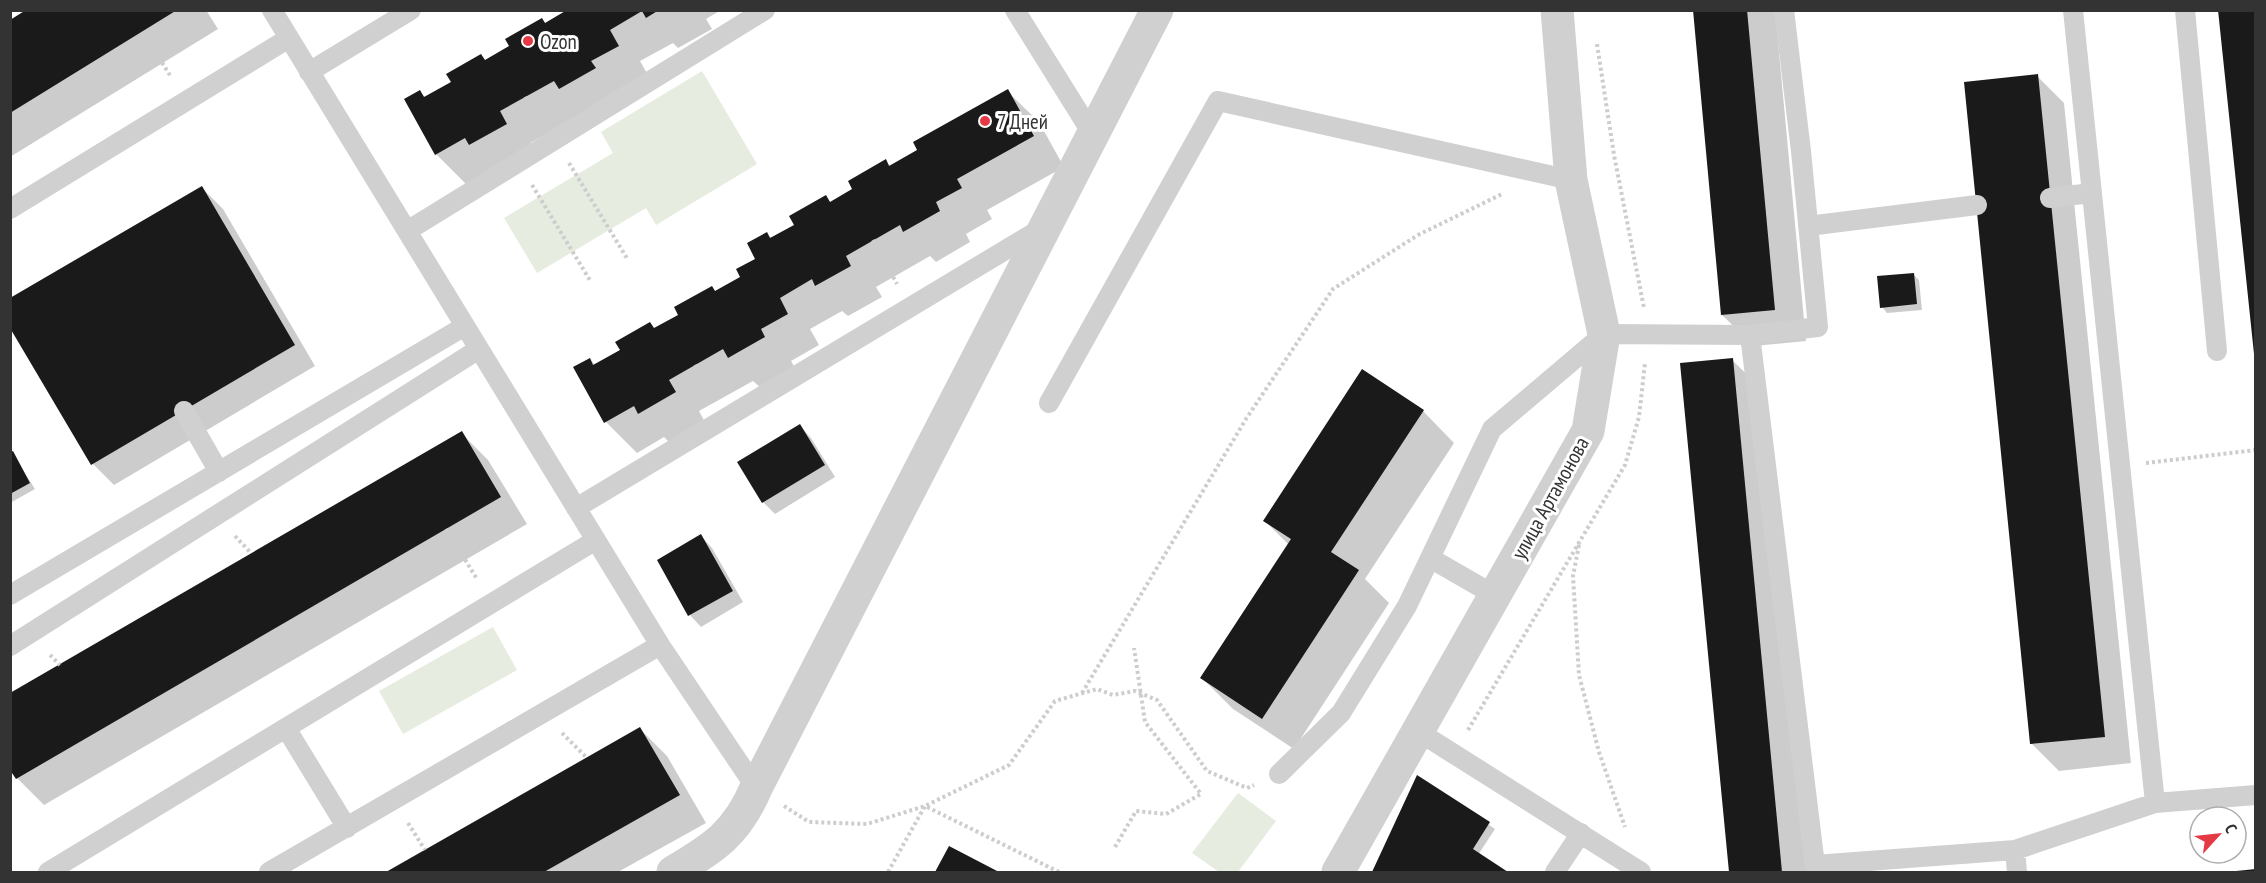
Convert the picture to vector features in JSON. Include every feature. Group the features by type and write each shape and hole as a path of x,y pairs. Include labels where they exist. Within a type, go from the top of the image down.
{"street":[{"path":"673,873 713,849 746,813 756,788 1157,10"},
{"name":"улица Артамонова","path":"1338,873 1588,431 1604,334 1557,177 1557,10"}],"lane":[{"path":"272,10 660,645 756,788"},
{"path":"309,72 411,10"},
{"path":"407,231 765,10"},
{"path":"1015,10 1093,135"},
{"path":"1279,774 1341,713 1407,606 1492,429 1604,334 1749,335 1818,327 1784,10"},
{"path":"2073,10 2155,802"},
{"path":"2185,10 2217,351"},
{"path":"10,209 289,38"},
{"path":"1048,403 1218,100 1557,177"},
{"path":"2050,198 2091,193"},
{"path":"1808,226 1977,205"},
{"path":"576,508 1047,225"},
{"path":"13,589 219,472 465,326"},
{"path":"1749,335 1815,865 2015,850 2155,802 2256,795"},
{"path":"10,645 480,349"},
{"path":"183,411 219,472"},
{"path":"48,873 596,540"},
{"path":"1430,558 1496,596"},
{"path":"269,873 660,645"},
{"path":"286,728 347,828"},
{"path":"1419,732 1638,870"},
{"path":"1555,873 1581,833"},
{"path":"2015,850 2017,873"}],"path":[{"path":"142,32 185,102"},
{"path":"554,140 628,260"},
{"path":"518,162 591,282"},
{"path":"1082,693 1246,419 1333,289 1418,235 1557,177"},
{"path":"873,240 910,307"},
{"path":"2120,466 2256,450"},
{"path":"446,529 491,604"},
{"path":"1580,541 1573,576 1579,675 1638,870"},
{"path":"1115,847 1136,811 1166,814 1201,794 1144,722 1134,648"},
{"path":"756,788 809,822 867,824 925,806 1009,765 1055,701 1097,689 1113,695 1136,691 1157,700 1207,771 1247,788 1279,774"},
{"path":"888,873 925,806"},
{"path":"925,806 1059,873"}],"shaded area":[{"path":"702,71 757,164 656,225 646,208 537,273 504,218 613,153 601,132"},
{"path":"493,627 517,670 403,734 379,691"},
{"path":"1238,793 1276,821 1238,872 1219,872 1192,853"}],"building":[{"path":"26,10 177,10 10,113 10,20"},
{"path":"567,10 659,10 646,18 642,11 610,30 619,46 591,61 596,68 559,89 554,81 500,111 507,124 469,145 465,138 435,155 404,99 420,90 424,97 451,82 446,74 481,54 485,60 509,46 505,39 542,18 545,23"},
{"path":"1693,10 1747,10 1775,310 1721,315"},
{"path":"2218,10 2256,10 2256,354 2254,354"},
{"path":"2038,74 2105,737 2030,744 1964,82"},
{"path":"1008,89 1034,136 957,179 962,188 936,202 940,211 903,232 900,225 846,256 851,266 815,286 812,279 780,298 788,314 761,329 765,337 728,358 723,349 669,380 676,392 638,414 634,406 604,423 573,367 590,358 593,365 620,350 615,342 650,322 654,328 678,315 674,307 712,286 715,291 740,277 736,269 755,259 747,243 767,232 770,238 794,225 789,216 826,195 830,202 852,189 848,181 886,159 889,166 917,150 913,142"},
{"path":"202,186 295,345 91,465 10,328 10,298"},
{"path":"1914,273 1917,304 1880,308 1877,276"},
{"path":"1733,358 1782,872 1729,872 1680,363"},
{"path":"1362,369 1424,410 1331,552 1359,570 1262,719 1200,678 1291,539 1263,521"},
{"path":"800,424 825,465 762,503 737,462"},
{"path":"462,431 501,497 16,779 10,770 10,693"},
{"path":"13,451 30,483 10,494 10,452"},
{"path":"701,534 733,591 688,616 657,560"},
{"path":"640,727 680,795 544,872 386,872"},
{"path":"1417,775 1490,822 1473,849 1508,872 1372,872"},
{"path":"949,846 999,872 935,872"},
{"path":"2256,869 2256,872 2236,872 2236,871"}],"place":[{"name":"Ozon","path":"528,41"},
{"name":"7 Дней","path":"985,121"}]}
